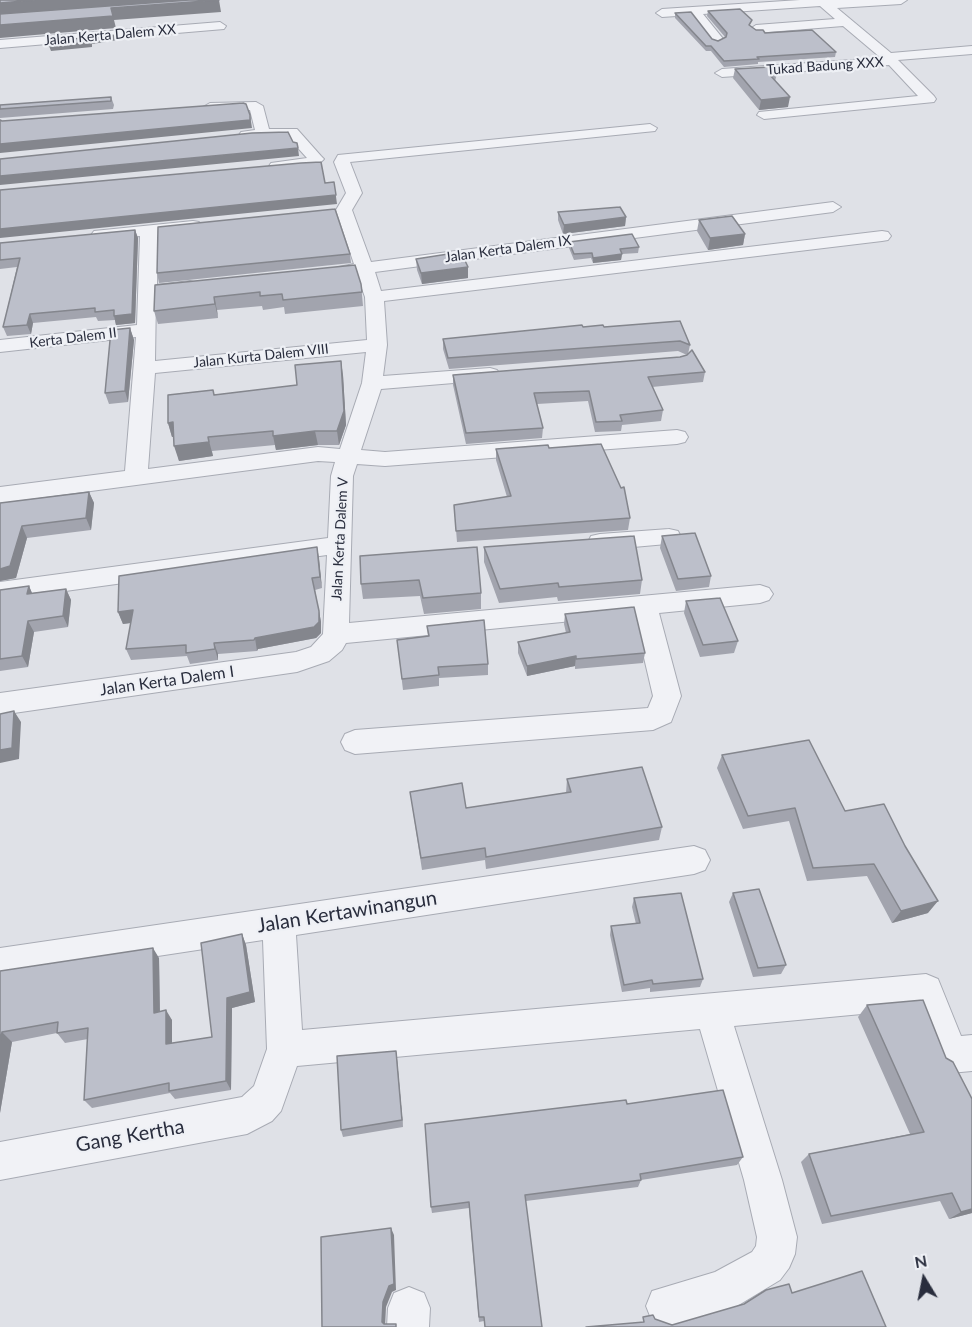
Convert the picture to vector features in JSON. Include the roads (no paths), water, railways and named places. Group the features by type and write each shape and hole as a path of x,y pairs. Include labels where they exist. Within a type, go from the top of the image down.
{"street":[{"path":"662,13 901,0"},
{"path":"764,115 929,100 890,59 824,3"},
{"path":"694,11 718,40"},
{"path":"756,29 846,22"},
{"name":"Jalan Kerta Dalem XX","path":"0,44 220,26"},
{"name":"Tukad Badung XXX","path":"722,74 972,50"},
{"path":"197,108 256,106 263,134"},
{"name":"Jalan Kerta Dalem V","path":"333,640 346,556 342,476 372,383 377,345 374,297 338,211 354,193 342,162 343,158 651,128"},
{"path":"229,137 292,132 316,159 311,163 265,167"},
{"name":"Jalan Kerta Dalem IX","path":"329,273 833,207"},
{"path":"80,237 206,225"},
{"path":"136,477 145,368 149,231"},
{"path":"374,297 882,236"},
{"path":"147,291 204,285"},
{"name":"Kerta Dalem II","path":"0,346 146,330"},
{"name":"Jalan Kurta Dalem VIII","path":"145,368 377,345"},
{"path":"372,383 513,372"},
{"path":"0,495 318,454 385,459 677,438"},
{"path":"575,543 669,537"},
{"path":"0,591 346,556"},
{"path":"333,640 644,604 760,594"},
{"path":"355,742 653,719 661,714 666,706 667,696 644,604"},
{"name":"Jalan Kerta Dalem I","path":"0,704 297,662 315,657 333,640"},
{"name":"Jalan Kertawinangun","path":"0,964 694,860"},
{"path":"279,922 285,1049 926,991 950,1055 972,1053"},
{"path":"667,1306 722,1291 766,1266 775,1254 777,1237 763,1180 712,1010"},
{"name":"Gang Kertha","path":"0,1161 247,1115 259,1108 268,1098 285,1049"}]}
